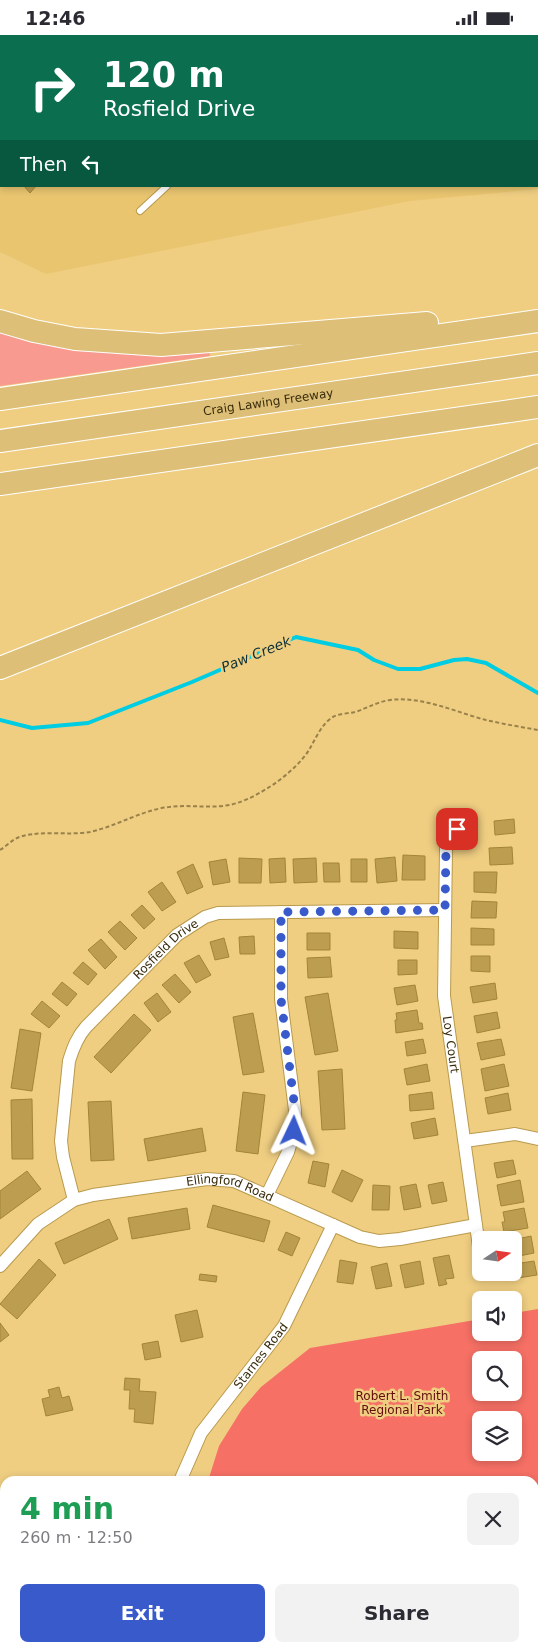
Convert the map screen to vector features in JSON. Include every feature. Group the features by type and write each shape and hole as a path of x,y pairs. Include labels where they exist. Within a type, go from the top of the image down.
{"highway":[{"path":"0,321 34,331 75,339 161,345 502,316 538,316"},
{"path":"0,399 538,321"},
{"name":"Craig Lawing Freeway","path":"0,441 538,363"},
{"path":"0,484 538,407"},
{"path":"0,499 264,447"},
{"path":"0,668 538,455"}],"street":[{"name":"Loy Court","path":"457,829 446,848 444,996 477,1231"},
{"name":"Rosfield Drive","path":"74,1200 63,1157 62,1129 69,1061 78,1035 177,935 205,917 218,913 445,910"},
{"path":"267,1195 288,1152 294,1131 295,1110 281,999 281,912"},
{"path":"465,1141 515,1134 538,1139"},
{"name":"Ellingford Road","path":"0,1266 38,1224 74,1200 111,1192 214,1179 234,1181 360,1237 379,1241 476,1225"},
{"name":"Starnes Road","path":"182,1476 201,1433 284,1326 333,1225"}],"lane":[{"path":"140,211 166,187"}],"path":[{"path":"0,850 16,839 27,835 88,832 110,827 144,813 167,807 185,805 224,806 236,803 274,784 297,765 329,719 334,716 357,711 378,702 412,700 486,720 538,730"}],"shaded area":[{"path":"0,187 538,187 538,189 410,201 46,274 0,252"},
{"path":"0,329 209,350 210,356 0,386"}],"green space":[{"name":"Robert L. Smith Regional Park","path":"538,1309 538,1476 210,1476 219,1446 242,1409 261,1387 310,1348 472,1321 472,1341 522,1341 522,1312"}],"building":[{"path":"25,187 35,187 30,193"},
{"path":"514,819 515,833 495,835 494,821"},
{"path":"512,847 513,864 490,865 489,848"},
{"path":"403,855 425,856 425,880 402,880"},
{"path":"395,857 397,881 377,883 375,859"},
{"path":"239,858 262,859 261,883 239,883"},
{"path":"285,858 286,882 270,883 269,859"},
{"path":"316,858 317,882 294,883 293,859"},
{"path":"226,859 230,882 213,885 209,862"},
{"path":"351,859 367,859 367,882 351,882"},
{"path":"323,863 339,863 340,882 324,882"},
{"path":"193,864 203,887 187,894 177,872"},
{"path":"474,872 497,872 496,893 474,892"},
{"path":"162,882 176,902 162,911 148,892"},
{"path":"472,901 497,902 496,918 471,918"},
{"path":"142,905 155,919 144,929 131,915"},
{"path":"120,921 137,938 125,950 108,932"},
{"path":"471,928 494,929 494,945 471,945"},
{"path":"394,931 418,932 418,949 394,948"},
{"path":"307,933 330,933 330,950 307,950"},
{"path":"254,936 255,954 240,954 239,937"},
{"path":"224,938 229,957 215,960 210,942"},
{"path":"101,939 117,957 105,969 88,950"},
{"path":"199,955 211,975 196,983 184,963"},
{"path":"471,956 490,956 490,972 471,971"},
{"path":"330,957 332,977 308,978 307,958"},
{"path":"398,960 417,960 417,974 398,975"},
{"path":"83,962 97,974 88,985 73,973"},
{"path":"175,974 191,992 179,1003 162,985"},
{"path":"62,982 77,994 67,1006 52,994"},
{"path":"495,983 497,999 473,1003 470,987"},
{"path":"415,985 418,1001 397,1005 394,988"},
{"path":"157,993 171,1012 158,1022 144,1003"},
{"path":"328,993 338,1051 315,1055 305,997"},
{"path":"42,1001 60,1016 49,1028 31,1014"},
{"path":"417,1010 419,1023 422,1023 423,1029 396,1033 396,1013"},
{"path":"497,1012 500,1028 477,1033 474,1016"},
{"path":"253,1013 264,1072 243,1075 233,1017"},
{"path":"134,1014 151,1030 111,1073 94,1057"},
{"path":"20,1029 41,1033 32,1091 11,1088"},
{"path":"423,1039 426,1053 407,1056 405,1042"},
{"path":"501,1039 505,1055 481,1060 477,1043"},
{"path":"427,1064 430,1081 407,1085 404,1069"},
{"path":"504,1064 509,1086 485,1091 481,1069"},
{"path":"342,1069 345,1129 322,1130 318,1071"},
{"path":"243,1092 265,1095 258,1154 236,1151"},
{"path":"432,1092 434,1109 410,1111 409,1095"},
{"path":"508,1093 511,1110 488,1114 485,1098"},
{"path":"32,1099 33,1159 12,1159 11,1100"},
{"path":"111,1101 114,1160 91,1161 88,1102"},
{"path":"435,1118 438,1135 414,1139 411,1123"},
{"path":"202,1128 206,1151 148,1161 144,1139"},
{"path":"513,1160 516,1174 497,1178 494,1163"},
{"path":"313,1161 329,1164 325,1187 308,1183"},
{"path":"342,1170 363,1180 352,1202 332,1192"},
{"path":"27,1171 41,1189 0,1219 0,1191"},
{"path":"520,1180 524,1202 501,1206 497,1185"},
{"path":"443,1182 447,1201 432,1204 428,1185"},
{"path":"416,1184 421,1207 404,1210 400,1187"},
{"path":"373,1185 390,1186 389,1210 372,1210"},
{"path":"213,1205 270,1221 264,1242 207,1227"},
{"path":"187,1208 190,1229 132,1239 128,1218"},
{"path":"524,1208 528,1228 504,1231 502,1222 505,1222 503,1212"},
{"path":"109,1219 118,1239 64,1264 55,1243"},
{"path":"286,1232 300,1238 292,1256 278,1250"},
{"path":"531,1236 534,1253 522,1255 522,1238"},
{"path":"449,1255 454,1278 445,1279 447,1284 439,1286 433,1258"},
{"path":"39,1259 56,1275 17,1319 0,1304"},
{"path":"340,1260 357,1263 353,1284 337,1282"},
{"path":"420,1261 424,1284 405,1288 400,1265"},
{"path":"534,1261 537,1275 522,1277 522,1263"},
{"path":"387,1263 392,1286 376,1289 371,1267"},
{"path":"200,1274 217,1276 216,1282 199,1280"},
{"path":"197,1310 203,1337 181,1342 175,1315"},
{"path":"0,1323 9,1335 0,1342"},
{"path":"158,1341 161,1357 145,1360 142,1344"},
{"path":"125,1378 140,1379 139,1391 156,1392 153,1424 134,1422 135,1409 129,1409 130,1390 124,1390"},
{"path":"59,1387 62,1398 69,1396 73,1410 46,1416 42,1399 50,1397 48,1390"}],"waterway":[{"name":"Paw Creek","path":"0,720 32,728 88,723 192,682 296,637 358,650 374,660 398,669 420,669 454,660 467,659 486,663 538,693"}],"route":[{"path":"294,1131 295,1110 280,984 281,912 445,910 446,848 457,829"}]}
